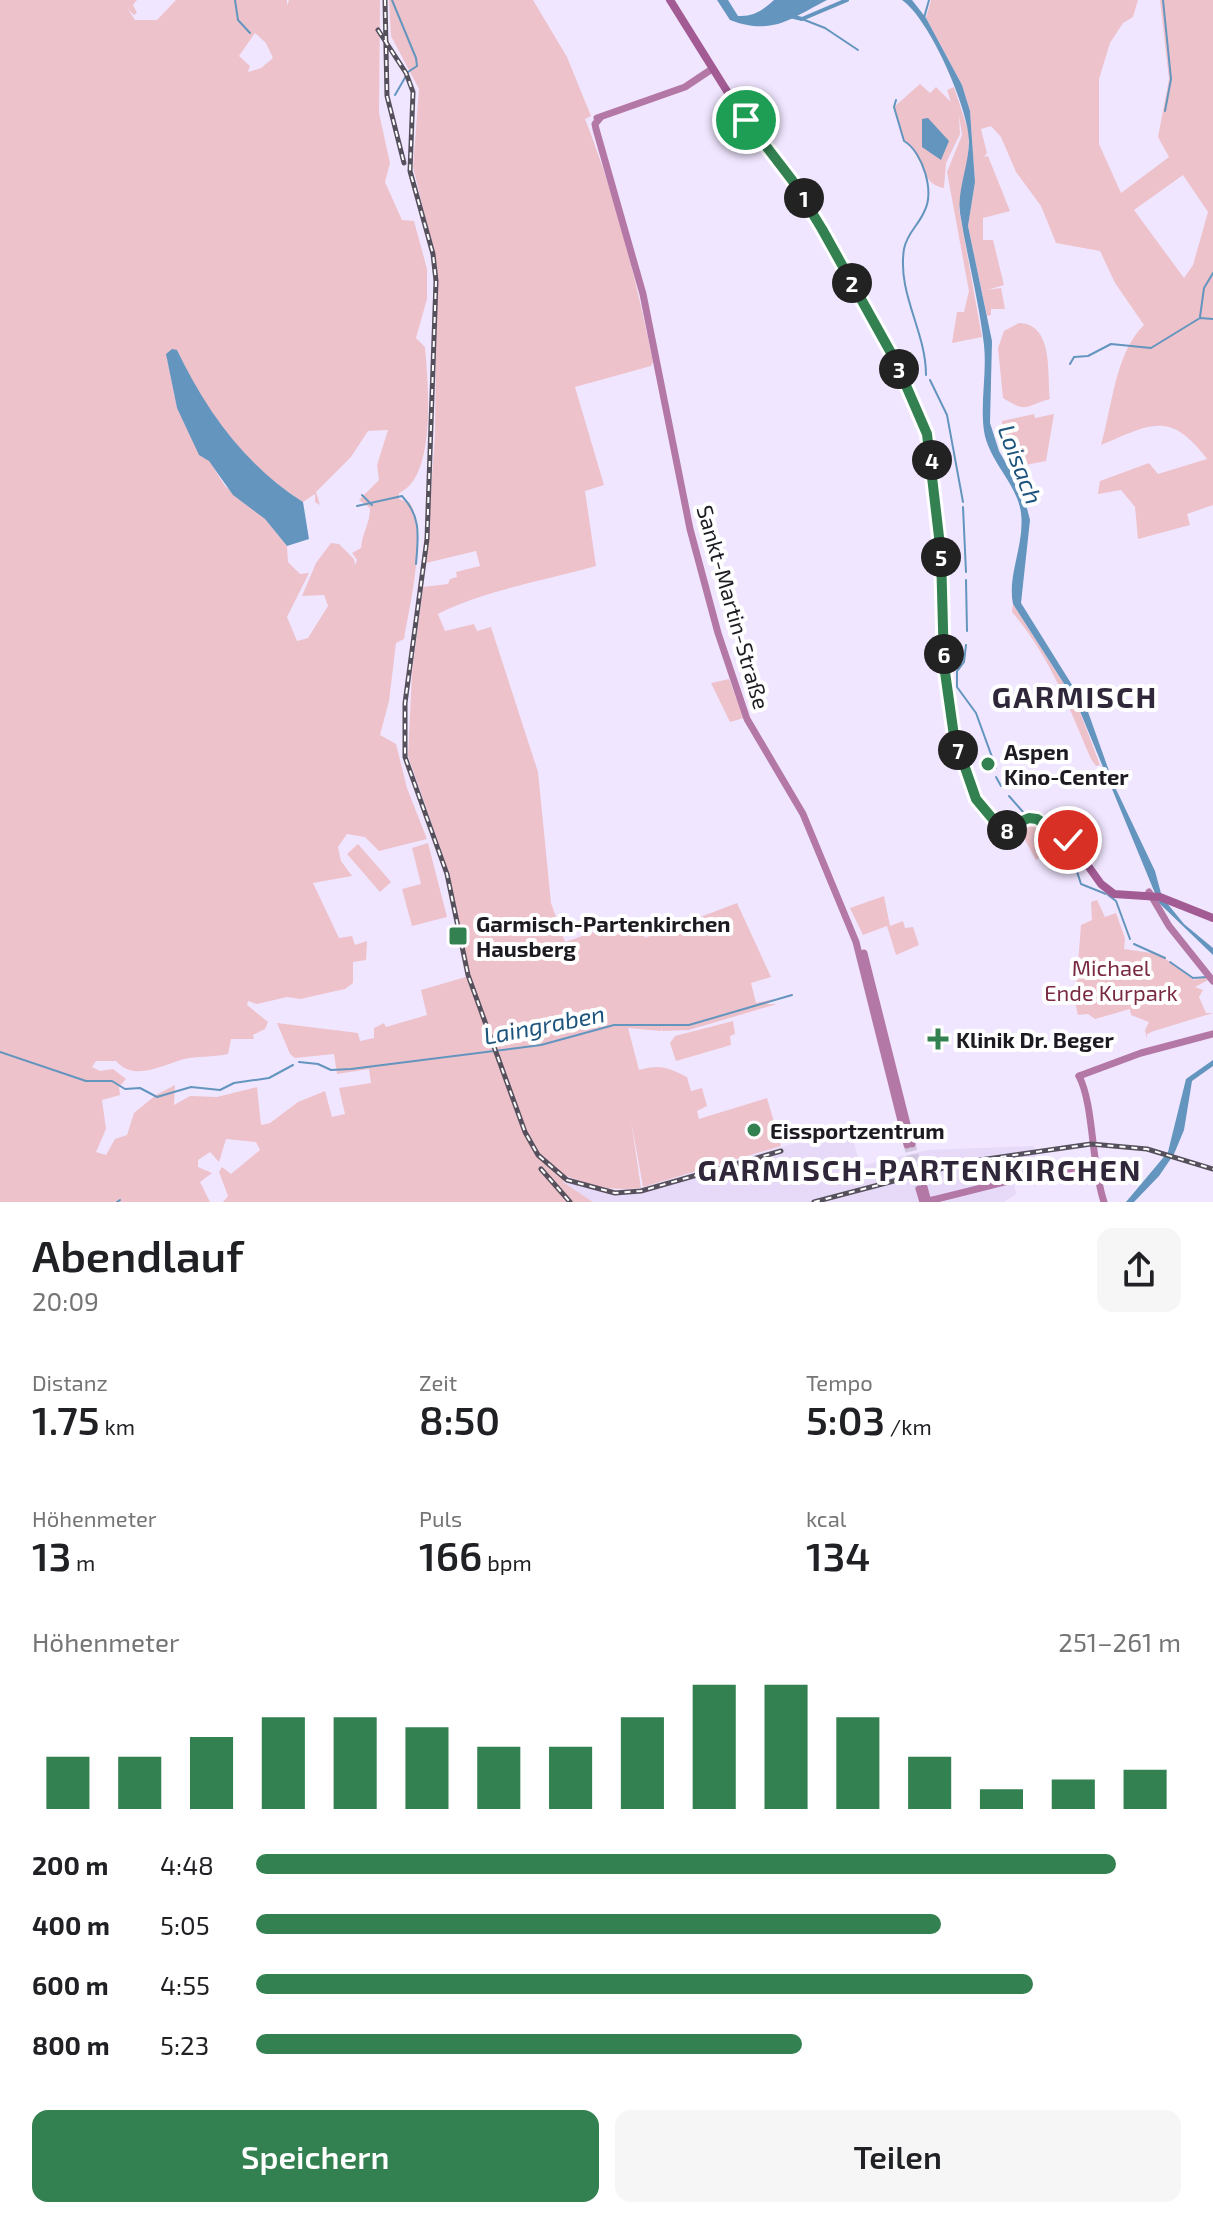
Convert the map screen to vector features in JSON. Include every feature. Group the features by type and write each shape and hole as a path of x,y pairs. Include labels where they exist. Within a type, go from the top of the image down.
{"main road":[{"path":"670,0 714,72 817,221 895,360 927,434 941,554 944,667 954,736 979,805 999,828 1006,830 1025,820 1042,820 1063,835 1109,891 1124,897 1158,896 1213,918"},
{"path":"703,75 714,72"},
{"name":"Sankt-Martin-Straße","path":"703,75 672,92 594,119 591,127 606,162 652,334 690,529 738,695 770,762 818,836 868,964 910,1144"},
{"path":"1158,896 1169,926 1213,981"},
{"path":"1104,1202 1093,1165 1082,1081 1141,1053 1213,1034"},
{"path":"922,1188 927,1201 1037,1174 1093,1165"}],"shaded area":[{"path":"850,1127 860,1166 928,1150 1034,1146 1040,1173 1014,1181 1016,1194 1004,1202 593,1202 563,1182 567,1176 587,1185 614,1191 641,1188"}],"green space":[{"path":"0,0 137,0 133,5 137,13 134,15 128,9 135,20 157,20 176,0 287,0 287,6 289,0 380,0 379,113 390,163 385,182 402,220 414,221 427,269 427,299 416,338 425,347 428,404 425,449 420,468 411,484 399,493 399,499 410,503 415,516 416,569 404,639 396,643 389,701 380,735 396,744 407,788 427,839 379,851 365,837 347,834 338,847 341,861 352,876 313,883 339,938 352,936 355,945 367,941 366,960 353,962 353,983 345,989 300,999 287,997 257,1004 248,1001 247,1005 268,1022 265,1029 253,1035 254,1039 231,1039 228,1054 189,1058 142,1071 124,1068 116,1061 96,1061 92,1067 100,1071 113,1069 126,1079 119,1087 120,1095 102,1100 106,1129 96,1152 106,1155 115,1139 127,1135 134,1113 156,1095 175,1085 174,1105 190,1096 217,1097 257,1087 261,1125 270,1123 298,1102 325,1091 332,1117 345,1114 339,1088 371,1083 369,1069 337,1074 334,1054 295,1058 290,1054 277,1023 358,1033 360,1041 374,1038 374,1028 384,1023 386,1027 427,1015 421,990 469,976 448,870 408,756 412,673 423,587 448,584 450,579 457,577 456,572 480,566 476,551 426,563 435,434 437,266 413,167 419,89 391,36 389,0 533,0 567,57 591,116 585,119 624,239 653,362 651,366 575,387 604,485 585,491 596,566 494,592 438,614 445,631 474,624 477,631 491,627 538,772 551,903 565,942 623,922 627,928 637,924 645,938 737,903 771,977 751,983 756,1003 774,999 767,1004 777,1004 689,1030 628,1028 639,1070 653,1067 669,1069 687,1077 691,1091 702,1088 707,1106 697,1111 699,1119 767,1098 781,1146 643,1187 631,1120 641,1188 603,1187 567,1176 563,1182 593,1202 223,1202 228,1196 219,1172 222,1167 231,1174 260,1150 256,1142 226,1139 219,1162 210,1152 198,1160 198,1167 212,1173 200,1182 210,1202 0,1202","holes":["255,33 266,43 273,58 261,68 248,72 250,66 239,56","177,350 200,395 229,436 263,472 303,502 315,494 315,502 320,505 316,492 351,457 368,431 388,430 377,465 379,480 359,500 370,508 370,514 361,548 352,553 357,560 355,565 354,559 339,544 331,543 316,563 302,596 324,595 328,606 308,638 297,641 287,617 309,573 300,574 288,562 287,546 265,519 225,486 177,408 167,358"]},
{"path":"931,0 1138,0 1133,17 1123,23 1110,43 1099,79 1099,144 1121,193 1169,157 1158,137 1169,79 1160,0 1213,0 1213,505 1187,514 1190,525 1138,539 1135,507 1121,490 1098,494 1100,481 1149,463 1158,474 1207,459 1182,433 1159,426 1133,431 1101,445 1121,366 1134,337 1144,325 1115,283 1100,251 1056,243 1041,206 1016,172 1001,137 991,126 981,129 987,153 984,157 988,156 1010,211 983,218 983,240 993,240 1004,285 987,290 1001,288 1005,309 991,309 991,315 987,316 968,226 975,182 970,111 962,85 926,18","holes":["1183,175 1208,212 1193,265 1184,278 1134,210"]},
{"path":"920,84 930,93 936,87 951,102 947,90 954,87 969,133 968,165 959,209 982,337 952,343 957,312 964,312 969,291 947,172 962,135 959,115 960,134 946,163 944,188 936,185 925,175 911,146 904,141 894,107"},
{"path":"1019,323 1038,332 1048,364 1050,399 1026,407 1003,398 998,348 1004,331"},
{"path":"1034,414 1035,418 1054,414 1046,461 1014,467 996,429 1002,426 1002,421"},
{"path":"1013,604 1077,704 1100,765 1096,766 1091,759 1047,664 1012,612"},
{"path":"729,679 744,718 730,722 711,683"},
{"path":"1031,821 1062,840 1036,860 1019,829"},
{"path":"428,843 447,917 412,926 402,889 421,884 412,848"},
{"path":"358,844 391,882 380,892 347,854"},
{"path":"884,896 890,926 903,921 905,928 913,927 919,945 896,955 887,926 863,935 850,908"},
{"name":"Michael Ende Kurpark","path":"1097,900 1105,917 1116,913 1125,938 1124,949 1159,954 1194,980 1207,977 1208,980 1195,987 1203,990 1199,997 1206,1013 1213,1013 1154,1031 1147,1034 1147,1039 1145,1030 1149,1022 1131,1015 1130,1009 1095,1019 1088,1014 1078,1015 1075,1002 1081,925 1092,920 1091,902"},
{"path":"733,1021 735,1034 730,1036 731,1045 676,1061 670,1043 675,1036"}],"water":[{"path":"717,0 728,0 738,16 744,16 758,12 774,0 827,0 791,19 758,26 730,20"},
{"path":"902,0 912,0 926,18 962,85 970,111 975,182 968,226 992,341 990,423 999,451 1023,493 1030,520 1021,603 1087,709 1114,785 1155,871 1162,897 1184,924 1213,948 1213,955 1159,903 1077,704 1013,604 1012,582 1021,536 1021,513 1014,492 991,453 984,431 984,345 960,213 969,141 967,126 946,65 924,25"},
{"path":"928,118 949,141 941,160 922,147 922,119"},
{"path":"172,349 177,350 201,394 246,454 282,488 303,502 309,539 287,546 265,519 233,495 209,461 199,455 177,408 166,354"},
{"path":"1213,1060 1213,1066 1192,1081 1184,1130 1174,1154 1159,1176 1134,1202 1126,1202 1168,1152 1186,1079"}],"waterway":[{"path":"235,0 238,20 250,33"},
{"path":"392,0 416,58 417,66 408,72"},
{"path":"790,16 802,19 847,0"},
{"path":"924,18 929,0"},
{"path":"1163,0 1171,79 1165,111"},
{"path":"802,19 825,28 858,50"},
{"path":"395,95 406,76"},
{"path":"896,100 894,107 904,141 917,154 928,184 927,204 905,243 903,266 904,281 922,343 926,375"},
{"path":"1200,317 1204,288 1213,273"},
{"path":"1070,364 1074,357 1088,356 1111,344 1151,348 1200,318 1213,319"},
{"path":"930,380 947,415 963,502"},
{"path":"362,495 372,505"},
{"path":"357,506 402,496 416,520 416,564"},
{"path":"963,507 966,572"},
{"path":"966,580 967,631"},
{"path":"958,670 964,662 966,645"},
{"path":"957,671 957,687 976,713 996,768"},
{"path":"996,777 1001,786"},
{"path":"1009,796 1024,813"},
{"path":"1068,844 1081,884 1106,894"},
{"path":"1108,895 1116,901 1130,939"},
{"path":"1134,944 1165,958"},
{"path":"1170,962 1193,978 1207,977"},
{"name":"Laingraben","path":"299,1062 318,1064 331,1070 351,1069 541,1045 614,1025 689,1025 792,995"},
{"name":"Laingraben","path":"0,1052 86,1081 112,1081 125,1089 140,1088 157,1097 191,1087 220,1090 234,1083 269,1078 293,1065"}],"tunnel":[{"path":"912,1144 924,1187"},
{"path":"907,1145 919,1189"}],"railway":[{"path":"385,0 387,96 404,163"},
{"path":"378,30 406,73 413,92 410,171 433,254 436,281 427,539 405,703 405,757 447,874 468,975 525,1132 538,1155 567,1180 615,1193 641,1191 781,1151"},
{"path":"814,1202 966,1162 1091,1144 1147,1149 1213,1169"},
{"path":"541,1169 570,1202"}],"place":[{"name":"Aspen Kino-Center","path":"988,764"},
{"name":"Garmisch-Partenkirchen Hausberg","path":"458,936"},
{"name":"Klinik Dr. Beger","path":"938,1039"},
{"name":"Eissportzentrum","path":"754,1130"}],"district":[{"name":"GARMISCH","path":"1075,696"},
{"name":"GARMISCH-PARTENKIRCHEN","path":"920,1169"}],"route":[{"path":"746,120 792,180 822,229 895,360 927,434 941,554 943,651 948,700 956,745 976,799 983,812 1002,830 1029,818 1037,819 1049,824 1068,840"}],"water label":[{"name":"Loisach","path":"1021,464"}]}
